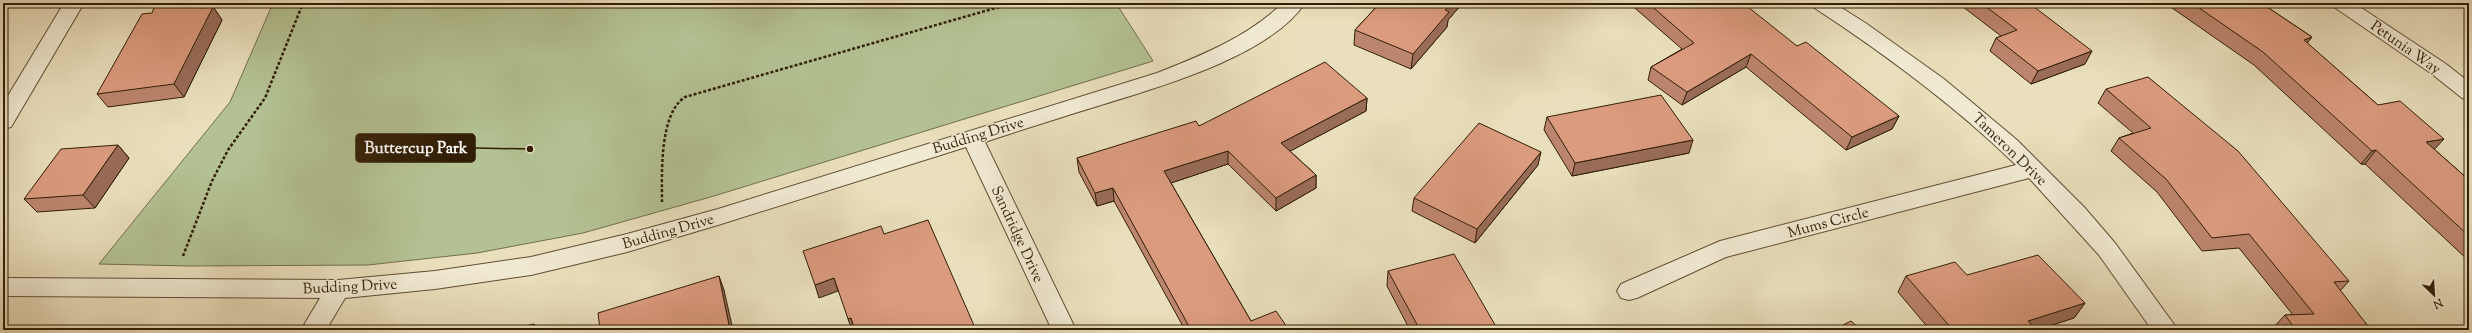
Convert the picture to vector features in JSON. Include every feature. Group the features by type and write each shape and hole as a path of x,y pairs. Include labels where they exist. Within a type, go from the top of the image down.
{"street":[{"path":"3,122 74,3"},
{"name":"Budding Drive","path":"3,287 338,289 434,280 531,266 627,243 1164,78 1222,55 1271,26 1295,3"},
{"name":"Tameron Drive","path":"1820,3 1865,31 1924,73 1981,119 2033,169 2107,249 2166,330"},
{"name":"Petunia Way","path":"2341,3 2439,70 2469,93"},
{"name":"Sandridge Drive","path":"972,137 1064,330"},
{"name":"Mums Circle","path":"1629,291 1720,250 2033,169"},
{"path":"313,330 338,289"}],"path":[{"path":"184,256 212,181 228,150 265,98 303,3"},
{"path":"662,202 664,146 674,109 680,100 705,90 1013,3"}],"green space":[{"path":"273,3 1116,3 1153,61 714,196 583,233 477,253 368,265 189,266 99,264 230,102"}],"building":[{"path":"156,3 202,3 201,8 213,7 174,84 97,94 142,14 152,13"},
{"path":"1380,3 1452,3 1445,10 1449,12 1413,54 1355,30"},
{"path":"1648,3 1743,3 1797,46 1806,42 1899,116 1852,137 1751,54 1687,92 1651,67 1694,43"},
{"path":"1981,3 2029,3 2092,51 2038,71 1996,38 2017,30"},
{"path":"2192,3 2261,3 2312,37 2304,40 2378,105 2400,101 2444,139 2426,142 2469,180 2469,236 2376,150 2372,151 2263,52"},
{"path":"1325,62 1367,98 1281,143 1316,175 1276,198 1228,151 1164,171 1251,321 1276,311 1289,330 1191,330 1113,188 1095,193 1077,158 1196,121 1199,126"},
{"path":"2148,77 2238,151 2349,281 2334,282 2371,330 2296,330 2285,315 2314,314 2249,234 2212,238 2166,179 2119,138 2151,128 2106,89"},
{"path":"1661,95 1693,140 1575,163 1547,117"},
{"path":"1479,123 1541,152 1477,229 1414,198"},
{"path":"118,145 83,195 24,199 61,149"},
{"path":"928,220 976,330 855,330 851,318 848,319 834,278 815,285 803,251 881,226 884,234"},
{"path":"1454,254 1498,330 1420,330 1388,271"},
{"path":"2038,255 2085,303 2028,321 2036,330 1953,330 1906,276 1955,262 1967,275"},
{"path":"719,276 730,330 600,330 598,313"},
{"path":"1851,321 1861,330 1833,330"},
{"path":"534,324 534,330 507,330"}],"place":[{"name":"Buttercup Park","path":"530,149"}]}
